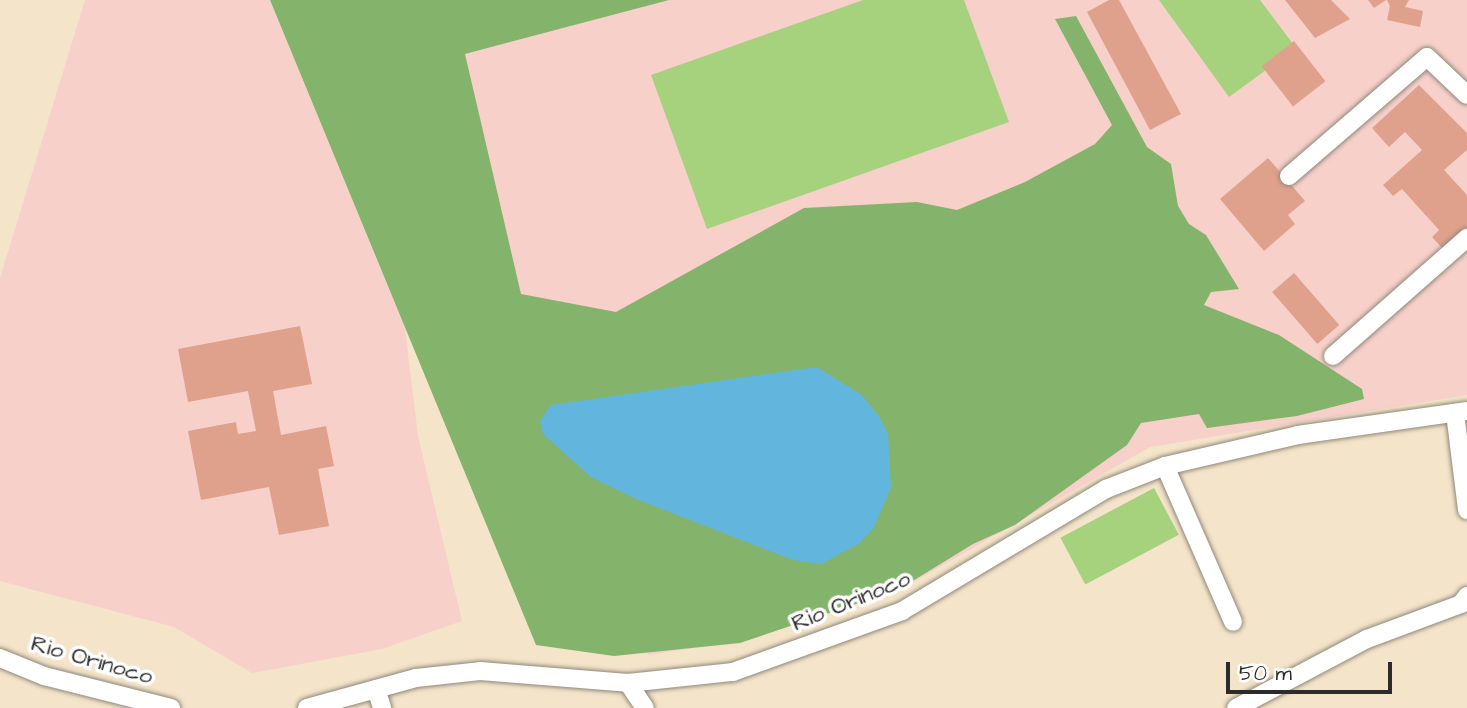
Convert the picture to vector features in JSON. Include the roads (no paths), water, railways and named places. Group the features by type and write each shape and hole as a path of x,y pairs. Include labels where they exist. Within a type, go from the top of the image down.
{"street":[{"path":"1289,176 1427,57 1467,95"},
{"path":"1333,356 1467,238"},
{"path":"1461,412 1467,510"},
{"name":"Rio Orinoco","path":"307,708 416,678 480,671 628,683 733,672 902,611 1106,489 1165,466 1298,435 1461,412"},
{"path":"1165,466 1233,622"},
{"path":"1236,708 1367,639 1464,600"},
{"name":"Rio Orinoco","path":"0,657 44,676 171,708"},
{"path":"628,683 645,708"},
{"path":"376,689 382,708"}],"water":[{"path":"817,367 862,395 878,415 888,434 891,487 874,527 860,543 821,564 793,560 636,499 591,477 543,434 540,421 551,405"}]}
